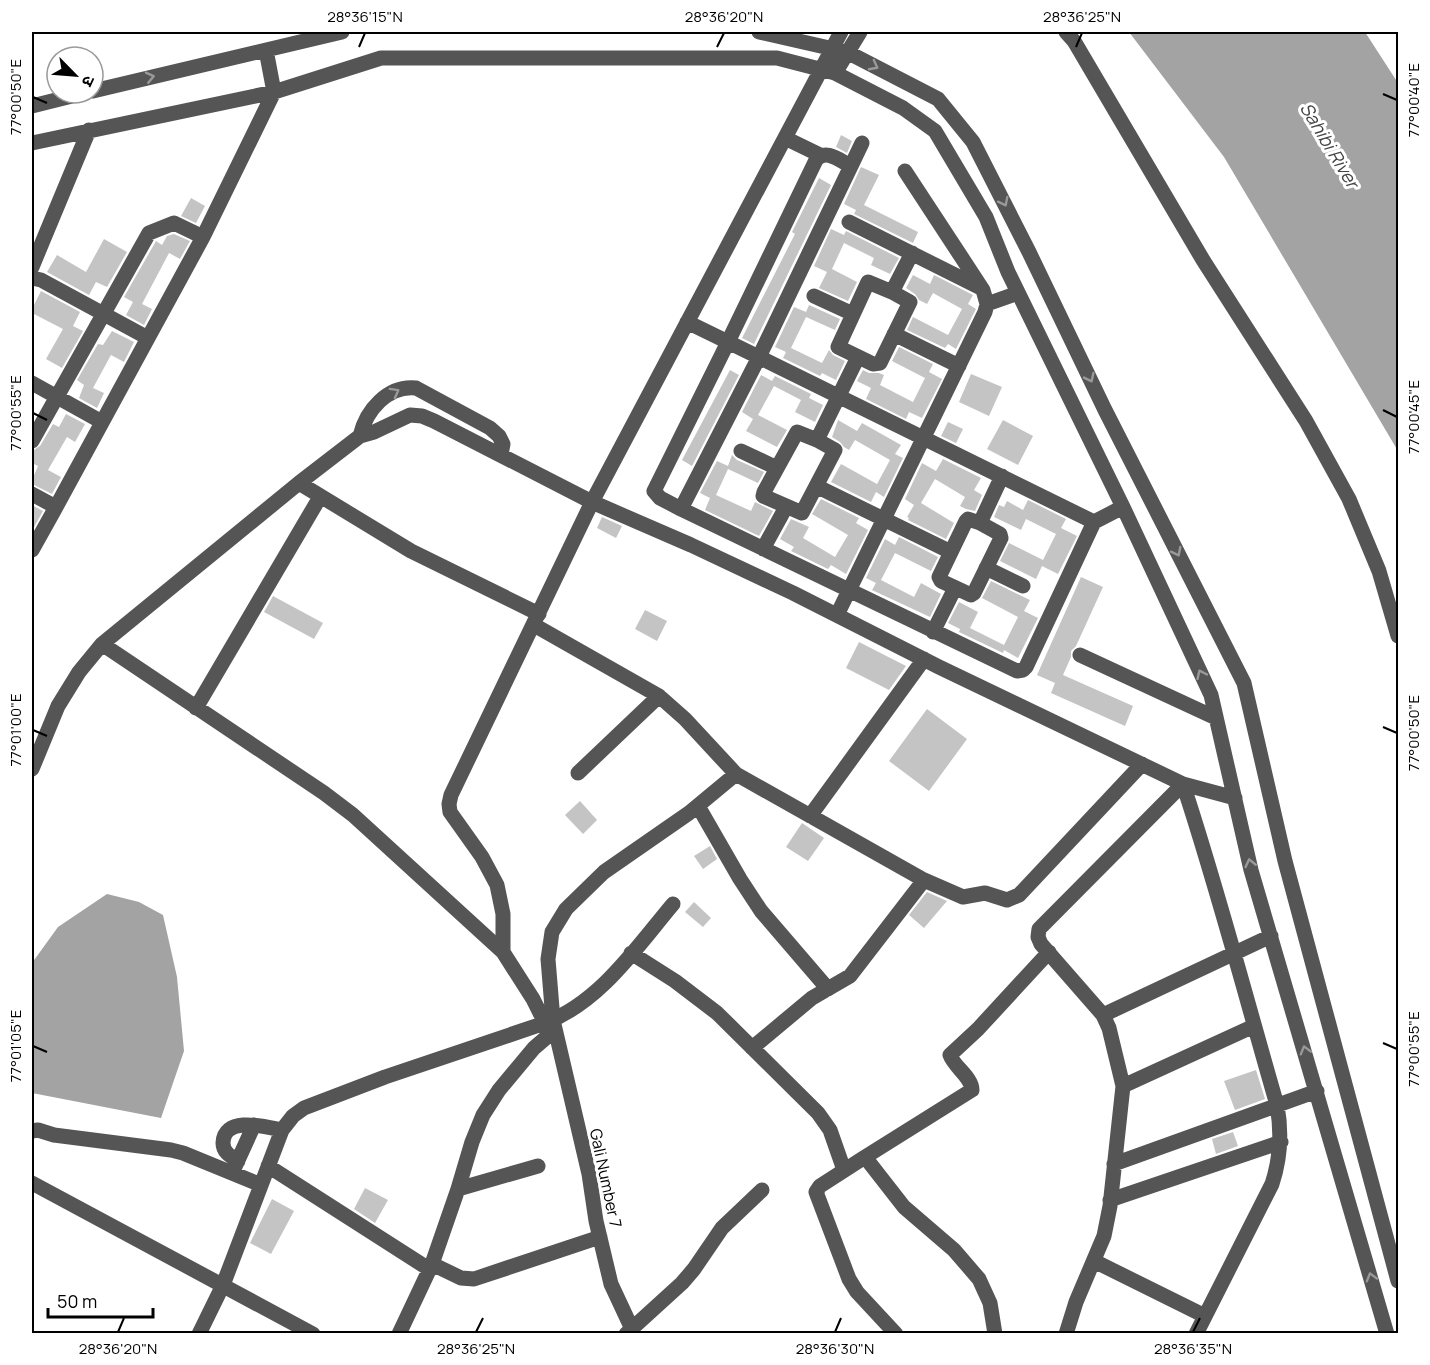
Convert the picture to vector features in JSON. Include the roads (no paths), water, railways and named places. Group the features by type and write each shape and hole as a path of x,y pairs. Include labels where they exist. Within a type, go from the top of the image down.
{"street":[{"path":"105,88 342,32"},
{"path":"759,32 840,50 938,99 973,142 1110,421 1244,683 1285,861 1398,1281"},
{"path":"840,50 841,32"},
{"path":"502,952 503,914 497,885 482,857 450,812 448,804 451,795 592,502 785,138 840,50 860,32"},
{"path":"1066,32 1074,41 1203,260 1306,421 1349,499 1378,571 1398,636"},
{"path":"32,550 203,237 274,92 266,50"},
{"path":"32,143 274,92 381,58 777,58 828,72 903,108 935,131 986,217 1018,293 1123,507 1211,695 1251,870 1387,1334"},
{"path":"32,267 89,130"},
{"path":"785,138 820,155 830,155 851,166"},
{"path":"681,509 759,357 862,143"},
{"path":"820,155 654,491 660,498 1017,671 1023,670 1094,522 1123,507"},
{"path":"837,615 985,312 985,297 905,171"},
{"path":"849,222 912,253 985,297 1018,293"},
{"path":"32,441 149,233 174,223 203,237"},
{"path":"892,292 912,253"},
{"path":"32,279 41,279 148,338"},
{"path":"868,282 910,302 880,363 873,364 838,345 853,314 868,282"},
{"path":"814,296 853,314"},
{"path":"687,322 1094,522"},
{"path":"894,334 959,366"},
{"path":"817,440 858,357"},
{"path":"32,383 102,422"},
{"path":"360,436 370,411 378,403 404,387 416,388 490,428 499,436 503,444 501,455"},
{"path":"32,769 58,706 79,672 102,644 298,483 360,436 410,415 422,416 592,502 691,544 1183,784 1235,798"},
{"path":"797,432 835,450 802,513 763,495 777,468 797,432"},
{"path":"741,451 777,468"},
{"path":"980,523 1002,476"},
{"path":"298,483 411,551 536,620 660,696 736,774 924,880 963,897 985,893 1007,900 1014,899 1142,764"},
{"path":"816,486 951,552"},
{"path":"32,494 56,507"},
{"path":"196,708 320,497"},
{"path":"763,549 786,507"},
{"path":"968,519 980,523 1001,536 973,594 941,581 939,576 951,552 968,519"},
{"path":"986,568 1023,586"},
{"path":"933,632 955,588"},
{"path":"102,644 324,793 353,816 502,952 551,1024"},
{"path":"1080,655 1216,718"},
{"path":"810,816 924,659"},
{"path":"578,773 660,696"},
{"path":"399,1334 430,1266 483,1115 551,1024 548,959 552,932 566,909 604,872 698,806 736,774"},
{"path":"1066,1334 1076,1302 1104,1236 1123,1086 1109,1028 1103,1015 1041,944 1038,937 1039,929 1183,784"},
{"path":"1183,784 1209,863 1277,1104 1281,1143 1272,1184 1196,1334"},
{"path":"698,806 761,911 828,989"},
{"path":"752,1047 812,998 840,983 857,967 924,880"},
{"path":"199,1334 223,1285 282,1131 293,1116 304,1108 385,1077 551,1024 605,983 673,904"},
{"path":"1103,1015 1271,936"},
{"path":"896,1334 857,1292 849,1279 816,1192 820,1186 844,1170 972,1090 971,1083 950,1055 978,1029 1048,952"},
{"path":"631,953 675,981 717,1013 818,1113 830,1130 844,1170"},
{"name":"Gali Number 7","path":"551,1024 589,1174 611,1284 629,1331"},
{"path":"1123,1086 1254,1026"},
{"path":"1114,1164 1317,1091"},
{"path":"235,1167 223,1143 225,1135 236,1126 254,1125 282,1131"},
{"path":"235,1167 254,1125"},
{"path":"32,1131 38,1130 54,1135 183,1152 235,1167 261,1185"},
{"path":"1110,1200 1281,1143"},
{"path":"865,1157 904,1207 954,1250 979,1279 990,1303 995,1334"},
{"path":"268,1166 430,1266 461,1278 474,1279 600,1237"},
{"path":"458,1189 538,1166"},
{"path":"32,1183 313,1334"},
{"path":"629,1331 682,1283 722,1228 762,1190"},
{"path":"1094,1261 1205,1316"}],"water":[{"name":"Sahibi River","path":"1129,32 1365,32 1398,83 1398,451 1224,157"},
{"path":"107,894 139,902 163,915 177,977 184,1051 161,1118 32,1093 32,963 58,927"}]}
